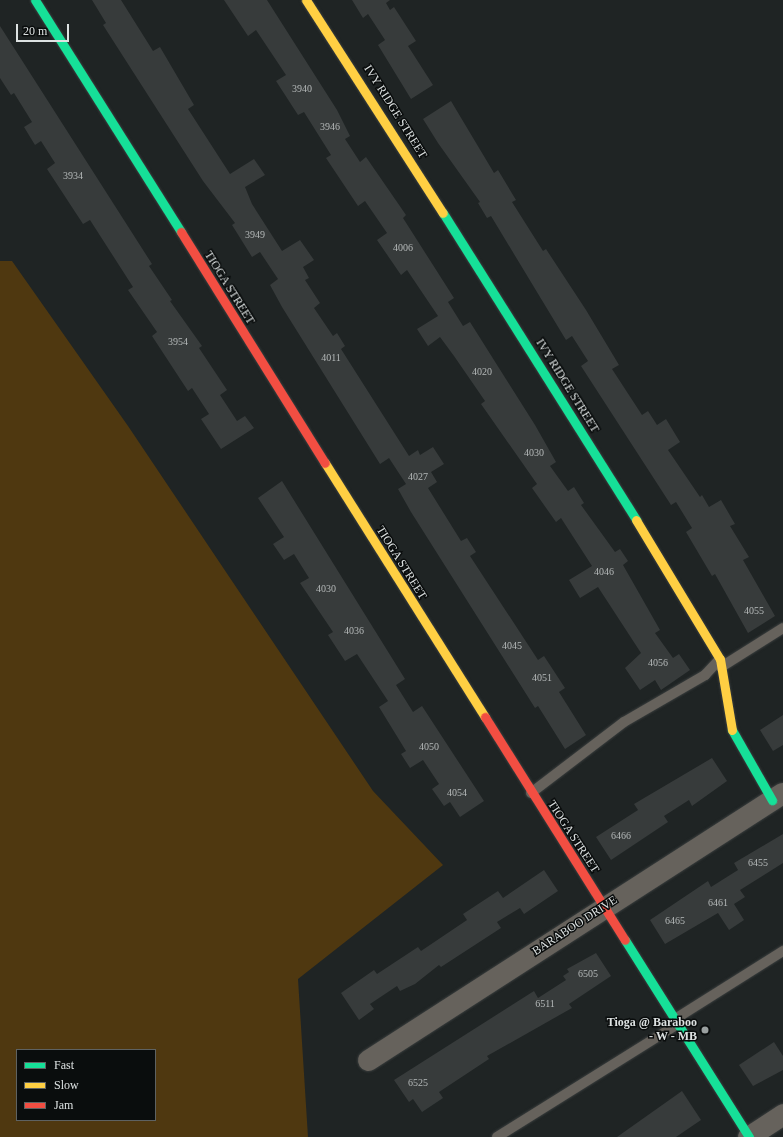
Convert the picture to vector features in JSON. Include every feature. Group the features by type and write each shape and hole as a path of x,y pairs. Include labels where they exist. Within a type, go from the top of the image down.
{"street":[{"name":"TIOGA STREET","path":"35,0 748,1137"},
{"name":"IVY RIDGE STREET","path":"306,0 556,388 720,663 733,737 778,796"},
{"name":"BARABOO DRIVE","path":"368,1060 778,796"},
{"path":"748,1137 783,1114"}],"lane":[{"path":"531,793 624,722 706,675 720,663 783,628"},
{"path":"497,1137 677,1022 783,951"}],"shaded area":[{"path":"0,261 12,261 128,426 373,791 443,865 298,979 308,1137 0,1137"}],"building":[{"path":"92,0 121,0 153,51 160,47 194,105 188,109 230,174 254,159 265,175 245,187 252,204 282,251 300,240 314,260 303,267 309,278 305,280 320,303 314,308 333,336 337,333 345,346 341,349 409,456 418,450 420,455 433,447 444,464 431,472 437,482 428,488 461,541 467,538 476,552 470,556 538,660 544,656 565,688 559,692 586,735 565,749 538,706 535,708 411,512 398,489 406,484 389,458 380,464 282,307 270,285 278,279 260,252 252,257 232,225 235,223 203,181 103,25 106,23"},
{"path":"224,0 267,0 337,110 350,136 345,139 360,162 366,157 406,215 403,218 454,298 448,302 463,326 470,322 535,425 556,462 550,466 568,491 574,487 584,503 581,505 615,552 620,549 628,561 623,565 660,630 655,633 673,658 679,654 690,670 661,690 655,680 640,690 625,668 641,653 598,587 580,598 569,580 592,566 561,518 556,522 532,488 537,484 481,404 485,401 440,337 428,346 417,329 438,316 407,270 401,275 377,240 387,233 365,201 358,206 326,158 331,155 304,112 298,115 276,81 286,75 256,30 248,36"},
{"path":"352,0 390,0 386,3 390,10 394,7 416,41 408,46 433,85 411,99 378,45 385,40 368,14 363,18"},
{"path":"0,26 152,264 149,266 172,300 170,301 202,346 199,348 227,390 220,395 237,421 245,416 254,428 221,449 201,419 209,414 192,388 188,391 152,336 157,332 128,290 133,287 90,220 83,224 47,169 55,163 41,141 35,145 24,127 32,122 14,93 11,95 0,78"},
{"path":"451,101 494,173 498,170 516,200 512,202 543,251 546,249 586,310 619,365 612,369 642,415 648,411 657,425 666,419 680,442 668,450 700,497 702,495 709,507 721,500 735,524 730,526 749,557 743,560 775,616 748,633 715,574 712,576 686,532 692,528 676,502 671,505 581,366 588,361 572,336 566,340 491,216 487,218 478,203 480,202 438,143 423,119"},
{"path":"282,481 405,679 396,685 413,712 422,706 484,801 460,817 450,802 444,806 432,789 439,784 423,760 410,768 401,754 406,751 379,707 388,701 357,654 345,661 328,635 333,632 300,583 309,578 294,554 284,560 273,544 284,537 258,498"},
{"path":"783,715 783,745 773,751 760,730"},
{"path":"712,758 727,781 692,806 689,800 664,816 668,822 611,860 596,837 638,810 634,804"},
{"path":"783,834 783,863 740,890 745,897 734,904 744,920 729,930 718,913 665,944 650,920 708,881 711,887 738,870 734,863"},
{"path":"544,870 558,891 524,914 520,908 497,922 501,928 441,967 439,965 415,984 400,991 397,986 370,1004 374,1009 359,1020 341,993 374,970 377,974 418,947 421,951 467,920 463,914 498,891 503,898"},
{"path":"596,953 611,976 569,1004 572,1008 487,1056 489,1059 439,1092 443,1098 422,1112 413,1099 409,1102 394,1080 534,991 538,998 566,980 563,976 569,972 567,969"},
{"path":"774,1042 783,1056 783,1070 753,1086 739,1065"},
{"path":"682,1091 701,1120 676,1137 617,1137"}],"traffic: fast":[{"path":"35,0 181,232"},
{"path":"443,213 636,520"},
{"path":"732,730 772,800"},
{"path":"625,940 749,1137"}],"traffic: slow":[{"path":"306,0 443,213"},
{"path":"325,463 485,717"},
{"path":"636,520 720,659 732,730"}],"traffic: jam":[{"path":"181,232 325,463"},
{"path":"485,717 625,940"}],"place":[{"name":"Tioga @ Baraboo - W - MB","path":"705,1030"}]}
